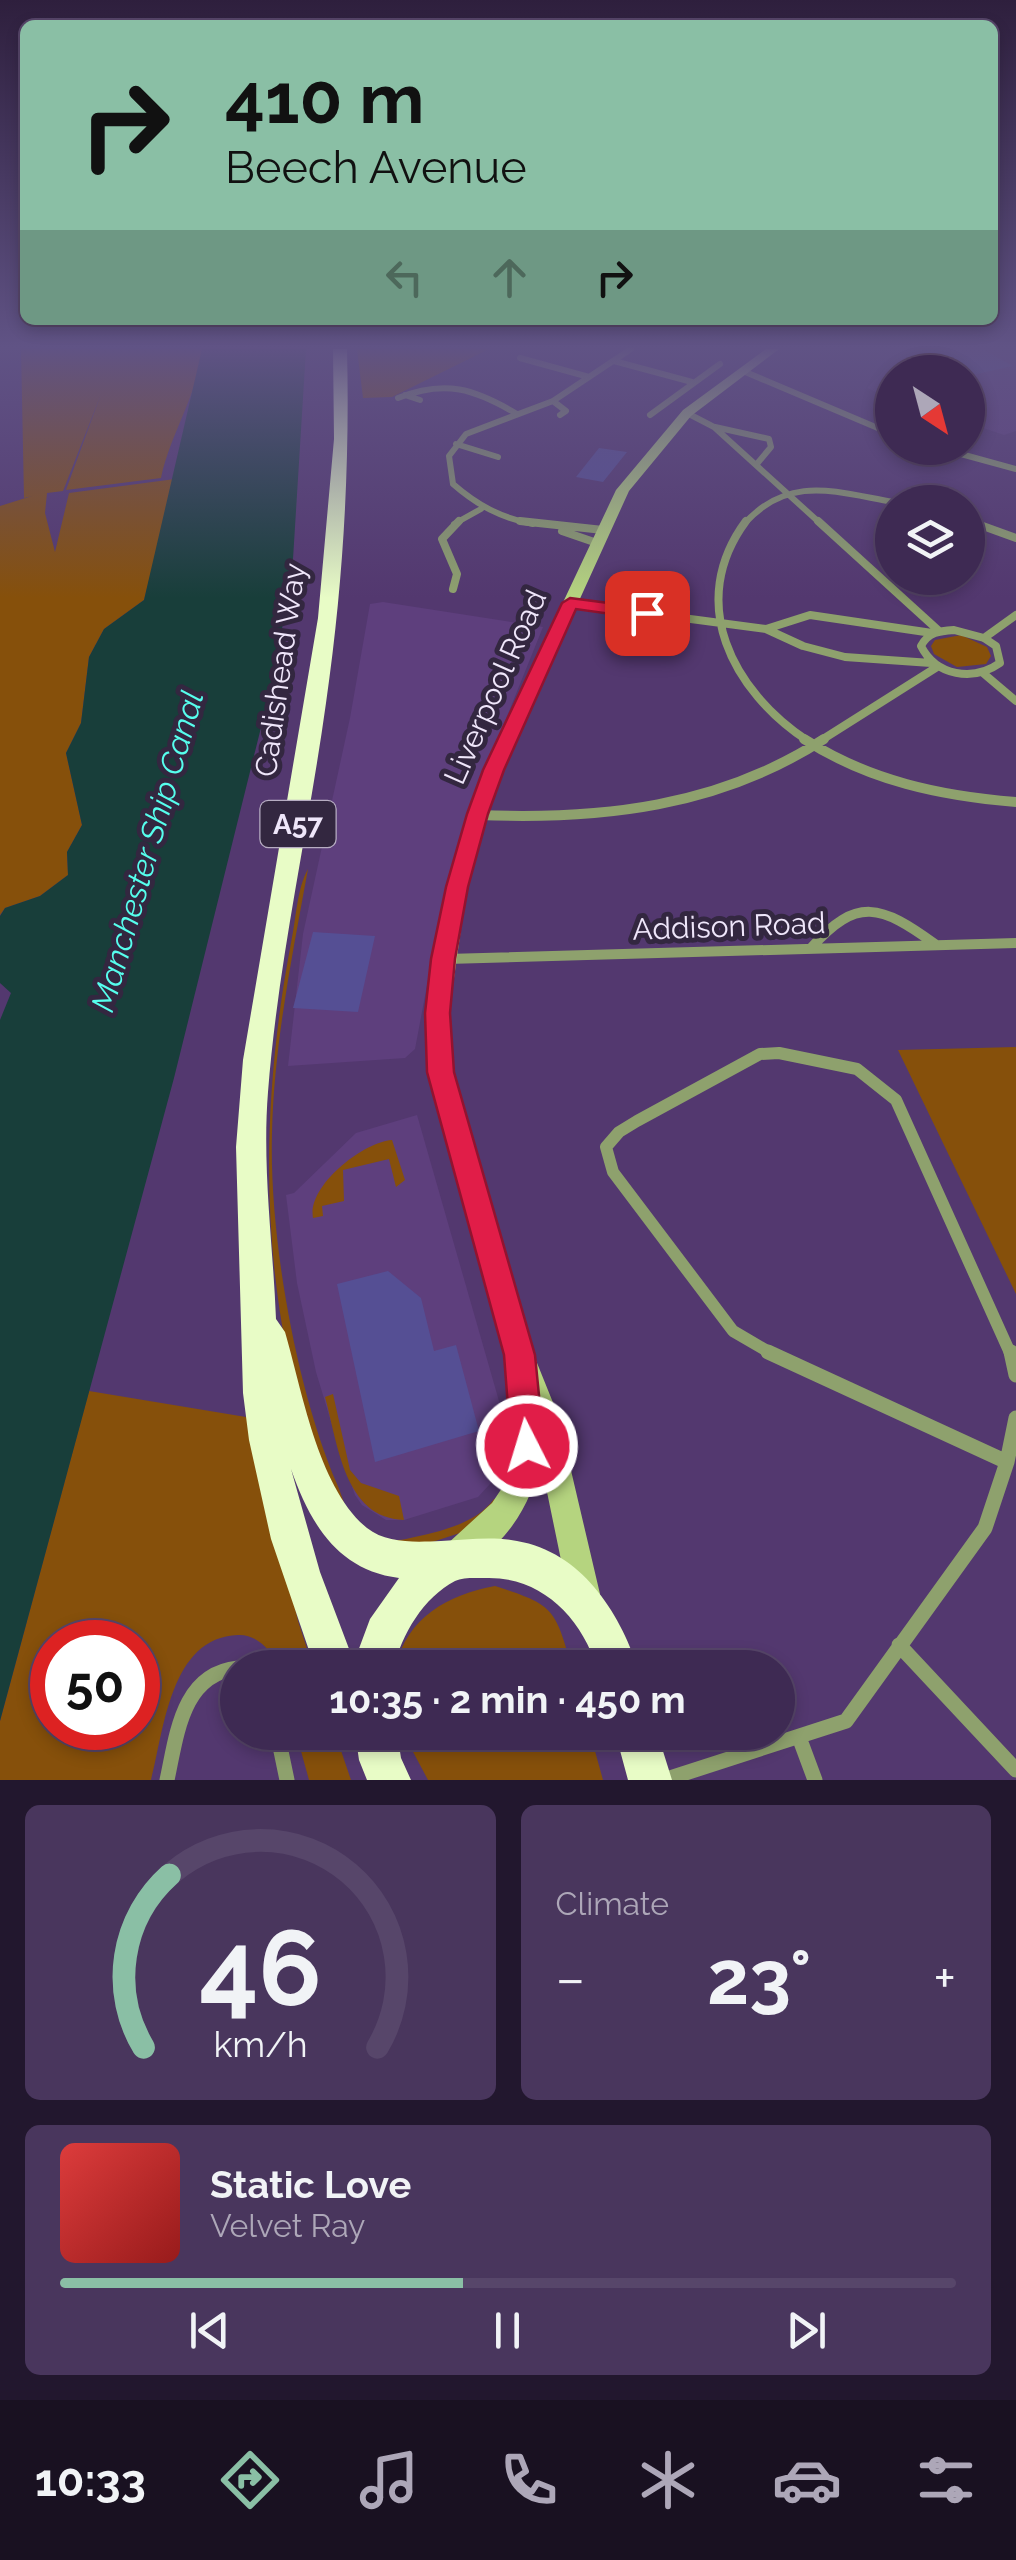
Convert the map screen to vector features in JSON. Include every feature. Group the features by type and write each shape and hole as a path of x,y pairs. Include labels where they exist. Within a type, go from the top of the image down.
{"highway":[{"name":"Cadishead Way","path":"329,1650 303,1586 262,1407 251,1146 256,1062 313,738 336,567 344,432"},
{"name":"Cadishead Way","path":"258,1298 318,1496 331,1516 354,1542 380,1555 450,1560"},
{"name":"A57","path":"450,1560 514,1558 552,1575 587,1603 609,1650"},
{"path":"378,1650 397,1606 450,1560"},
{"path":"641,1750 650,1780"}],"main road":[{"name":"Liverpool Road","path":"587,1603 541,1398 520,1355 440,1072 438,1013 443,959 457,887 494,770 623,490 669,432"},
{"name":"Liverpool Road","path":"450,1560 508,1511 520,1488 527,1446 520,1355"}],"street":[{"path":"473,432 456,444 449,456 448,472 452,484 481,510 527,525 600,536"},
{"path":"720,432 936,632"},
{"path":"737,432 769,439 771,447 756,465"},
{"path":"456,444 498,457"},
{"path":"985,461 1016,470"},
{"path":"875,500 786,492 756,510 730,540 715,580 719,622 727,649 760,700 814,744 859,768 951,796 1016,802"},
{"path":"471,580 455,584 442,539 454,524 481,510"},
{"path":"985,527 1016,538"},
{"path":"556,529 600,536"},
{"path":"570,603 766,629 816,652 934,664 968,675 984,674 1006,657 984,638 954,630 936,632 810,616 766,629"},
{"path":"984,638 1016,615"},
{"path":"934,664 920,646 936,632"},
{"path":"478,814 562,816 641,810 749,779 814,744 934,664"},
{"path":"984,674 1016,702"},
{"path":"812,948 848,912 866,908 878,910 936,945"},
{"name":"Addison Road","path":"443,959 1016,942"},
{"path":"1007,1462 756,1346 733,1331 613,1172 606,1147 618,1132 637,1120 760,1054 779,1052 856,1069 878,1082 896,1100 1011,1353 1016,1375"},
{"path":"664,1780 846,1721 984,1528 1007,1462 1016,1418"},
{"path":"899,1645 1016,1770"},
{"path":"167,1780 186,1704 198,1686 220,1670"},
{"path":"799,1737 815,1780"},
{"path":"281,1750 287,1780"}],"shaded area":[{"path":"23,432 86,432 63,491 47,493 45,513 55,552 69,493 175,479 144,600 104,629 89,657 81,723 66,753 82,825 67,852 68,875 40,896 5,908 0,915 0,506 32,496 24,498"},
{"path":"87,432 176,432 161,478 66,490"},
{"path":"383,602 543,627 466,818 437,932 415,1049 405,1058 288,1066 303,934 350,718 370,604"},
{"path":"961,635 987,647 991,656 986,664 957,667 934,654 931,646 935,640"},
{"path":"308,869 280,1034 273,1100 272,1174 288,1312 322,1446 347,1511 357,1524 377,1536 399,1540 442,1530 477,1515 494,1499 505,1502 469,1529 403,1549 381,1548 351,1534 330,1505 291,1373 280,1312 269,1189 270,1127 281,1004 297,904"},
{"path":"1016,1047 1016,1294 898,1050"},
{"path":"417,1115 503,1415 504,1458 478,1497 404,1520 386,1520 362,1505 355,1495 339,1448 316,1372 297,1283 286,1195 294,1193 356,1133"},
{"path":"392,1140 405,1180 396,1187 389,1159 343,1170 344,1201 322,1206 323,1216 313,1218 319,1193 339,1168 367,1149"},
{"path":"89,1391 252,1418 307,1650 268,1650 245,1635 215,1640 184,1669 160,1740 160,1620 30,1620 30,1750 158,1750 151,1780 0,1780 0,1721"},
{"path":"333,1394 350,1470 361,1483 399,1496 404,1520 384,1516 368,1507 356,1493 340,1456 325,1397"},
{"path":"495,1586 541,1605 556,1621 566,1650 401,1650 409,1635 432,1611"},
{"path":"301,1750 341,1750 351,1780 309,1780"},
{"path":"412,1750 595,1750 603,1780 428,1780"}],"water":[{"name":"Manchester Ship Canal","path":"183,432 301,432 293,559 276,667 174,1078 0,1721 0,1020 11,993 0,983 0,916 5,908 40,896 68,875 67,852 82,825 66,753 81,723 89,657 104,629 144,600"}],"building":[{"path":"599,448 627,452 603,482 576,477"},
{"path":"313,932 375,936 358,1012 293,1008"},
{"path":"388,1271 421,1298 434,1351 456,1345 479,1431 375,1462 337,1284"}],"route":[{"path":"527,1446 520,1355 440,1072 438,1013 443,959 457,887 478,814 570,603 647,613"}]}
